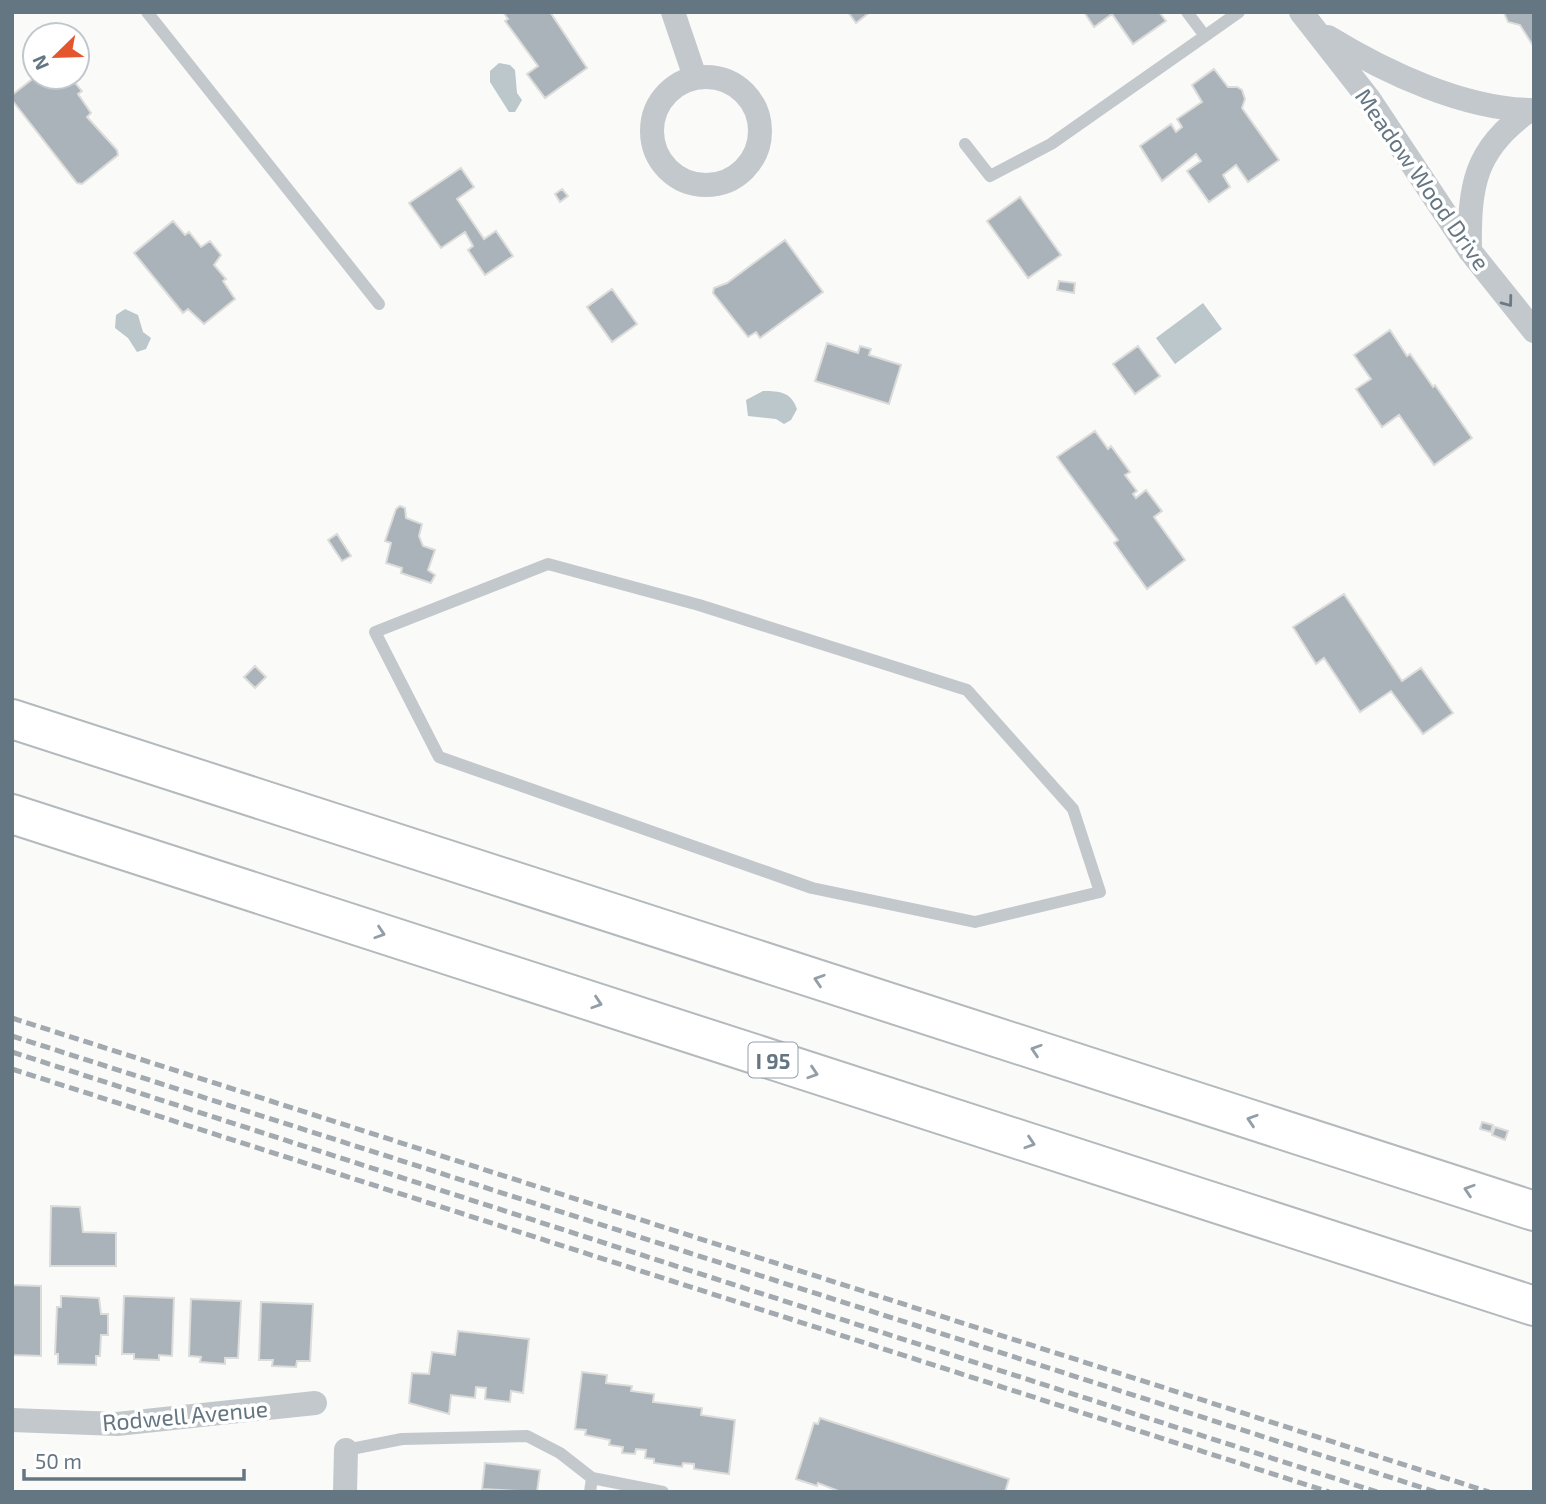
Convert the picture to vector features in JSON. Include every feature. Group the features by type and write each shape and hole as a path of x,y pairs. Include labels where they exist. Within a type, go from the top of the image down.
{"highway":[{"path":"12,719 1534,1211"},
{"name":"I 95","path":"12,814 1534,1306"},
{"path":"12,841 333,918"}],"street":[{"path":"673,12 695,77"},
{"path":"1307,20 1365,59 1416,84 1461,97 1532,110"},
{"name":"Meadow Wood Drive","path":"1307,20 1369,99 1470,251 1534,331"},
{"path":"695,77 715,77 740,88 753,103 761,132 753,159 744,170 727,182 707,186 689,183 670,173 658,158 651,133 652,120 659,102 675,85 695,77"},
{"path":"1470,251 1469,204 1485,155 1496,138 1532,110"},
{"name":"Rodwell Avenue","path":"12,1420 117,1424 315,1403"},
{"path":"345,1492 346,1450"}],"lane":[{"path":"146,12 379,304"},
{"path":"1187,12 1205,36"},
{"path":"965,145 990,176 1051,144 1239,12"},
{"path":"548,564 699,605 967,690 1073,809 1100,892 975,922 812,888 439,757 375,632 548,564"},
{"path":"346,1450 402,1439 527,1436 560,1453 592,1478 663,1492"},
{"path":"590,1492 592,1478"}],"shaded area":[{"path":"499,63 510,65 515,70 517,93 522,100 515,112 509,112 490,82 490,71"},
{"path":"1203,303 1222,329 1175,364 1156,338"},
{"path":"125,309 138,315 143,332 151,338 146,349 137,352 128,338 115,328 116,315"},
{"path":"763,391 780,392 792,399 797,409 791,420 784,424 776,419 748,416 746,400"}],"building":[{"path":"503,12 550,12 587,68 545,98 527,74 538,66 505,21 508,19"},
{"path":"848,12 870,12 856,23"},
{"path":"1084,12 1159,12 1166,21 1133,44 1112,14 1094,27"},
{"path":"1534,12 1532,44 1520,25 1508,22 1504,13"},
{"path":"1214,69 1228,87 1242,90 1245,99 1242,108 1279,160 1248,182 1236,165 1223,175 1230,187 1209,202 1187,171 1201,161 1196,154 1162,181 1140,146 1171,124 1176,132 1182,127 1177,119 1202,102 1192,85"},
{"path":"21,88 21,91 82,91 78,94 91,113 87,117 117,150 118,155 82,184 77,183 12,100 12,95"},
{"path":"461,168 474,187 457,199 484,239 496,231 513,256 485,275 468,250 473,246 465,232 441,248 409,203"},
{"path":"562,189 568,196 560,202 555,194"},
{"path":"1020,197 1061,255 1028,278 987,221"},
{"path":"173,221 185,235 189,232 201,247 210,241 221,255 214,265 226,279 223,281 235,299 204,324 188,309 183,313 134,253"},
{"path":"785,240 823,292 760,338 756,332 748,337 713,293 714,288 727,283"},
{"path":"1059,281 1075,283 1074,293 1057,290"},
{"path":"612,289 637,324 612,342 587,307"},
{"path":"1390,330 1407,356 1410,354 1433,387 1435,385 1472,438 1434,465 1399,415 1382,427 1356,389 1371,379 1354,355"},
{"path":"827,343 858,353 860,346 871,349 869,355 901,365 889,404 815,381"},
{"path":"1138,346 1160,376 1135,394 1113,364"},
{"path":"1095,431 1108,449 1111,446 1130,472 1125,475 1137,491 1133,494 1136,498 1146,490 1162,511 1154,517 1185,560 1147,589 1114,543 1118,540 1057,457"},
{"path":"400,506 405,508 406,518 422,524 419,536 423,546 435,550 428,570 435,575 431,583 401,573 402,568 386,563 391,543 385,541 396,509"},
{"path":"337,534 351,556 342,561 328,540"},
{"path":"1344,594 1402,681 1421,668 1453,713 1423,734 1391,691 1360,712 1324,658 1316,664 1293,627"},
{"path":"255,666 266,677 255,688 244,677"},
{"path":"1482,1122 1493,1125 1491,1132 1480,1129"},
{"path":"1495,1127 1508,1131 1505,1140 1492,1135"},
{"path":"51,1206 80,1207 83,1232 116,1233 116,1266 50,1266"},
{"path":"12,1285 41,1286 41,1356 12,1355"},
{"path":"61,1296 99,1298 101,1314 108,1314 108,1335 101,1335 100,1356 96,1356 96,1365 58,1364 58,1354 55,1354 57,1307 61,1307"},
{"path":"124,1296 174,1298 172,1356 159,1355 159,1360 134,1359 134,1354 122,1354"},
{"path":"191,1299 241,1301 238,1358 225,1358 225,1364 200,1362 201,1357 189,1356"},
{"path":"261,1302 313,1304 310,1361 297,1361 296,1367 272,1366 273,1360 259,1360"},
{"path":"458,1331 529,1339 523,1393 511,1391 510,1402 485,1399 486,1388 476,1387 475,1398 451,1395 449,1414 409,1403 412,1373 429,1374 432,1352 455,1355"},
{"path":"582,1372 607,1375 606,1383 632,1386 631,1391 654,1394 653,1402 702,1408 701,1415 735,1420 729,1474 694,1469 694,1464 683,1463 682,1467 654,1463 654,1459 645,1458 646,1450 636,1449 635,1454 622,1453 623,1447 609,1445 610,1440 585,1435 586,1430 575,1429"},
{"path":"820,1418 1009,1479 1005,1492 841,1492 818,1483 817,1486 796,1479 814,1423 818,1424"},
{"path":"485,1463 540,1470 537,1492 482,1489"}],"railway":[{"path":"12,1018 1489,1492"},
{"path":"12,1036 1436,1492"},
{"path":"12,1052 1377,1492"},
{"path":"12,1069 1329,1492"}]}
